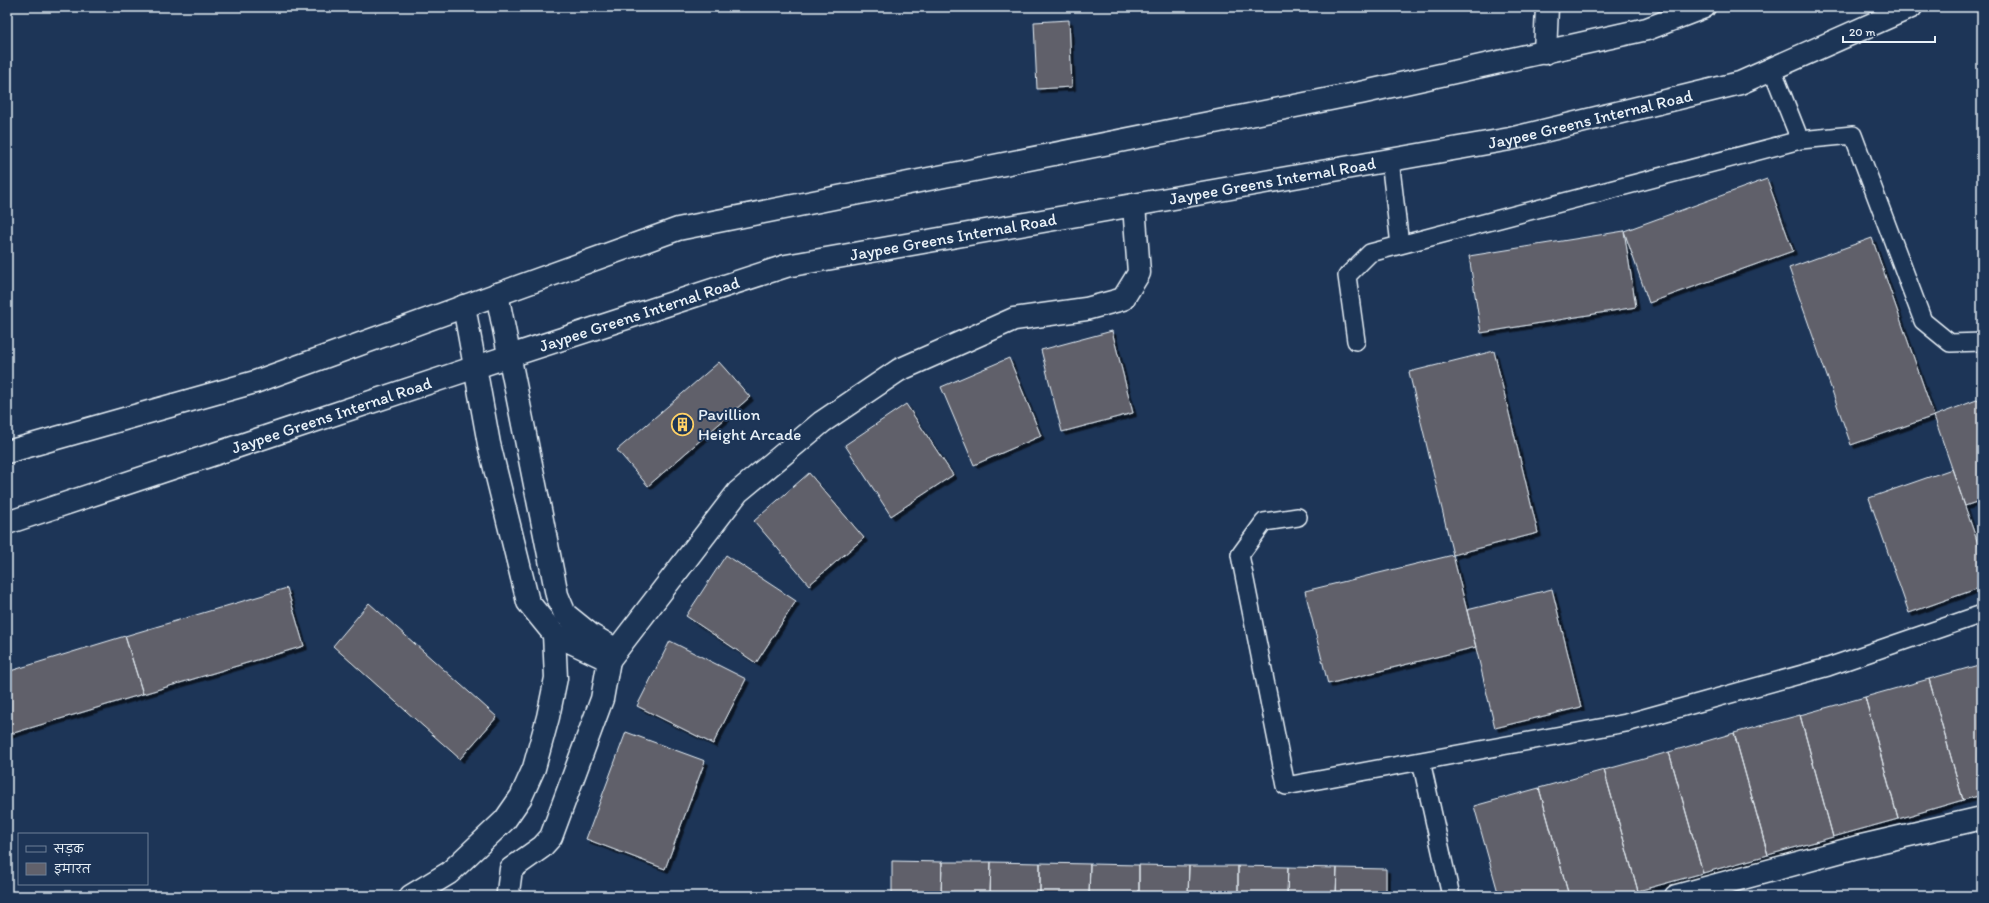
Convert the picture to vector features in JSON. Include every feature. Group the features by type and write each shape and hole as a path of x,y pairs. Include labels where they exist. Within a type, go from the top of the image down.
{"street":[{"path":"1545,52 1547,7"},
{"path":"7,452 255,382 678,229 1344,97 1647,29 1704,7"},
{"name":"Jaypee Greens Internal Road","path":"7,523 509,356 786,266 1510,139 1740,83 1911,7"},
{"path":"510,896 508,892 511,869 542,847 551,837 602,699 612,655 738,492 822,422 899,370 1014,319 1086,309 1123,299 1139,273 1134,205"},
{"path":"497,294 557,595 565,614 591,635 612,655"},
{"path":"464,306 489,444 528,602 554,634 612,655"},
{"path":"411,896 449,873 506,820 521,796 534,768 548,717 556,678 554,634"},
{"path":"1676,896 1857,847 1982,818"}],"lane":[{"path":"1772,69 1800,140"},
{"path":"1356,341 1347,276 1370,253 1800,140 1853,135 1923,321 1950,343 1982,342"},
{"path":"1390,160 1400,245"},
{"path":"1298,517 1264,522 1240,556 1286,786 1626,723 1828,667 1982,614"},
{"path":"1421,761 1451,896"}],"building":[{"path":"1069,20 1072,87 1037,89 1034,22"},
{"path":"1767,179 1793,251 1649,303 1624,231"},
{"path":"1624,231 1636,307 1481,333 1469,256"},
{"path":"1872,238 1934,416 1851,445 1789,268"},
{"path":"1112,331 1133,413 1062,432 1041,350"},
{"path":"1494,351 1538,533 1453,555 1409,372"},
{"path":"1009,358 1041,436 974,465 941,387"},
{"name":"Pavillion Height Arcade","path":"719,362 750,397 648,486 617,450"},
{"path":"1982,398 1982,500 1965,506 1934,416"},
{"path":"906,404 953,475 891,516 845,445"},
{"path":"1952,469 1982,555 1982,587 1909,613 1869,498"},
{"path":"809,473 864,538 809,585 754,521"},
{"path":"726,555 796,601 756,663 686,616"},
{"path":"1453,555 1476,647 1328,684 1305,591"},
{"path":"287,588 304,646 143,694 125,636"},
{"path":"1552,589 1581,707 1495,728 1467,610"},
{"path":"369,603 497,717 460,759 333,646"},
{"path":"125,636 143,694 7,735 7,672"},
{"path":"670,641 746,679 713,744 637,706"},
{"path":"1982,664 1982,795 1963,800 1929,679"},
{"path":"1929,679 1963,800 1898,819 1865,697"},
{"path":"1865,697 1898,819 1833,837 1800,715"},
{"path":"1800,715 1833,837 1768,855 1734,733"},
{"path":"626,732 705,761 665,869 586,839"},
{"path":"1734,733 1768,855 1703,873 1669,752"},
{"path":"1669,752 1703,873 1638,891 1604,770"},
{"path":"1604,770 1638,891 1621,896 1569,896 1539,788"},
{"path":"1539,788 1569,896 1499,896 1474,806"},
{"path":"892,861 942,862 941,896 892,896"},
{"path":"942,862 991,862 990,896 941,896"},
{"path":"991,862 1040,863 1040,896 990,896"},
{"path":"1040,863 1090,864 1089,896 1040,896"},
{"path":"1090,864 1139,865 1139,896 1089,896"},
{"path":"1139,865 1189,866 1188,896 1139,896"},
{"path":"1189,866 1238,866 1238,896 1188,896"},
{"path":"1238,866 1288,867 1287,896 1238,896"},
{"path":"1288,867 1337,868 1336,896 1287,896"},
{"path":"1337,868 1386,869 1386,896 1336,896"}],"place":[{"name":"Pavillion Height Arcade","path":"683,424"}]}
